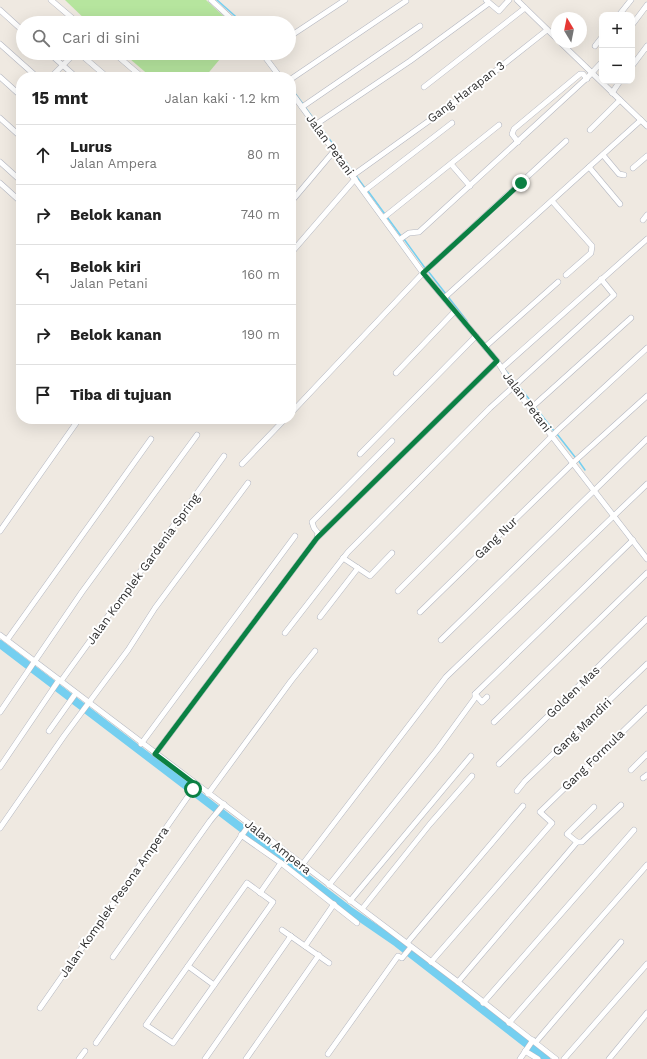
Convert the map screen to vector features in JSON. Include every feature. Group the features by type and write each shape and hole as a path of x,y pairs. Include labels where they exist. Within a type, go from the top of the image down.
{"street":[{"path":"51,0 70,16"},
{"path":"211,0 228,16"},
{"path":"296,32 345,0"},
{"path":"317,124 410,61 487,2 499,11 509,0"},
{"path":"517,0 551,33"},
{"path":"621,12 631,0"},
{"path":"296,76 406,1"},
{"path":"635,21 647,6"},
{"path":"424,87 525,8"},
{"path":"0,10 16,24"},
{"path":"304,106 420,26"},
{"name":"Gang Harapan 3","path":"296,247 355,175 384,152 465,95 548,30"},
{"path":"595,46 599,41"},
{"path":"0,44 16,58"},
{"path":"635,62 647,46"},
{"path":"566,48 647,126"},
{"path":"18,60 31,72"},
{"path":"57,60 70,72"},
{"path":"56,72 67,60"},
{"path":"87,60 101,72"},
{"path":"122,60 136,72"},
{"path":"267,60 276,72"},
{"path":"400,239 409,233 419,232 592,74 599,66"},
{"path":"518,142 512,132 518,126 580,74 582,73 586,79"},
{"path":"0,77 16,91"},
{"path":"612,93 618,84"},
{"name":"Jalan Petani","path":"296,98 317,124 334,151 366,189 400,239 425,271 447,295 454,311 497,361 504,366 513,386 533,406 594,490 646,555"},
{"path":"590,130 620,100"},
{"path":"0,118 16,132"},
{"path":"447,295 641,120"},
{"path":"366,189 452,124"},
{"path":"385,218 499,125"},
{"path":"518,126 524,128 526,135"},
{"path":"296,407 425,271 566,141"},
{"path":"296,196 334,151"},
{"path":"603,155 619,174 624,175"},
{"path":"633,168 647,156"},
{"path":"0,162 16,176"},
{"path":"451,164 470,186"},
{"path":"588,167 620,204"},
{"path":"0,184 16,198"},
{"path":"552,201 592,246 591,253 566,275"},
{"path":"504,366 601,278 647,239"},
{"path":"285,634 343,558 513,386 614,295 601,278"},
{"path":"485,347 558,282"},
{"path":"396,373 454,311"},
{"path":"533,406 630,318"},
{"path":"360,454 476,336"},
{"path":"398,591 553,434 647,348"},
{"path":"155,754 317,538 497,361"},
{"name":"Gang Nur","path":"420,612 574,462 647,396"},
{"path":"0,531 75,424"},
{"path":"242,464 280,424"},
{"path":"0,712 82,592 197,434"},
{"path":"7,640 151,439"},
{"path":"441,640 647,439"},
{"path":"317,538 318,533 312,522 392,441"},
{"name":"Jalan Komplek Gardenia Spring","path":"0,767 52,691 224,456"},
{"path":"0,828 128,650 155,608 248,483"},
{"path":"302,865 446,677 516,612 613,515 647,484"},
{"path":"141,744 295,536"},
{"path":"329,885 437,750 475,698 475,694 483,683 633,540"},
{"path":"343,558 370,576 392,553"},
{"path":"320,618 358,568"},
{"path":"494,722 647,573"},
{"name":"Golden Mas","path":"499,764 647,619"},
{"name":"Jalan Ampera","path":"0,635 32,665 60,681 155,754 195,787 224,805 245,830 302,865 409,947 458,982 553,1058"},
{"path":"208,794 291,681 315,651"},
{"name":"Gang Mandiri","path":"517,791 525,781 647,664"},
{"path":"49,731 75,694"},
{"path":"475,694 482,702 487,697"},
{"name":"Gang Formula","path":"431,962 552,823 540,812 647,708"},
{"path":"631,770 647,754"},
{"path":"350,901 471,756"},
{"path":"362,910 430,824 472,776"},
{"name":"Jalan Komplek Pesona Ampera","path":"40,1008 195,787"},
{"path":"113,957 216,813 224,805"},
{"path":"594,807 567,834 576,842 582,842 622,805"},
{"path":"328,1054 398,956 402,958 409,947 522,806"},
{"path":"96,1043 245,830 281,863 357,923"},
{"path":"483,1003 634,830"},
{"path":"458,982 576,842"},
{"path":"260,893 281,863"},
{"path":"509,1023 647,865"},
{"path":"247,884 273,902 172,1043 146,1024 188,966 247,884"},
{"path":"305,946 334,904"},
{"path":"282,930 329,962"},
{"path":"205,1059 291,936"},
{"path":"520,1059 526,1049 621,942"},
{"path":"246,1059 319,956"},
{"path":"564,1059 647,964"},
{"path":"188,966 214,985"},
{"path":"609,1059 647,1013"},
{"path":"526,1049 538,1059"},
{"path":"79,1059 85,1051"}],"green space":[{"path":"65,0 206,0 223,16 82,16"},
{"path":"131,60 219,60 209,72 145,72"}],"waterway":[{"path":"217,0 235,16"},
{"path":"296,95 303,104"},
{"path":"305,107 316,122"},
{"path":"319,125 365,188"},
{"path":"368,191 401,236"},
{"path":"404,239 425,268"},
{"path":"428,271 467,321"},
{"path":"505,370 516,382"},
{"path":"518,385 533,404"},
{"path":"535,407 554,431"},
{"path":"557,434 575,457"},
{"path":"578,460 585,470"},
{"path":"0,644 349,910 397,943 546,1059"}],"route":[{"path":"193,789 196,785 155,754 317,538 497,361 423,273 483,216 521,183"}]}
